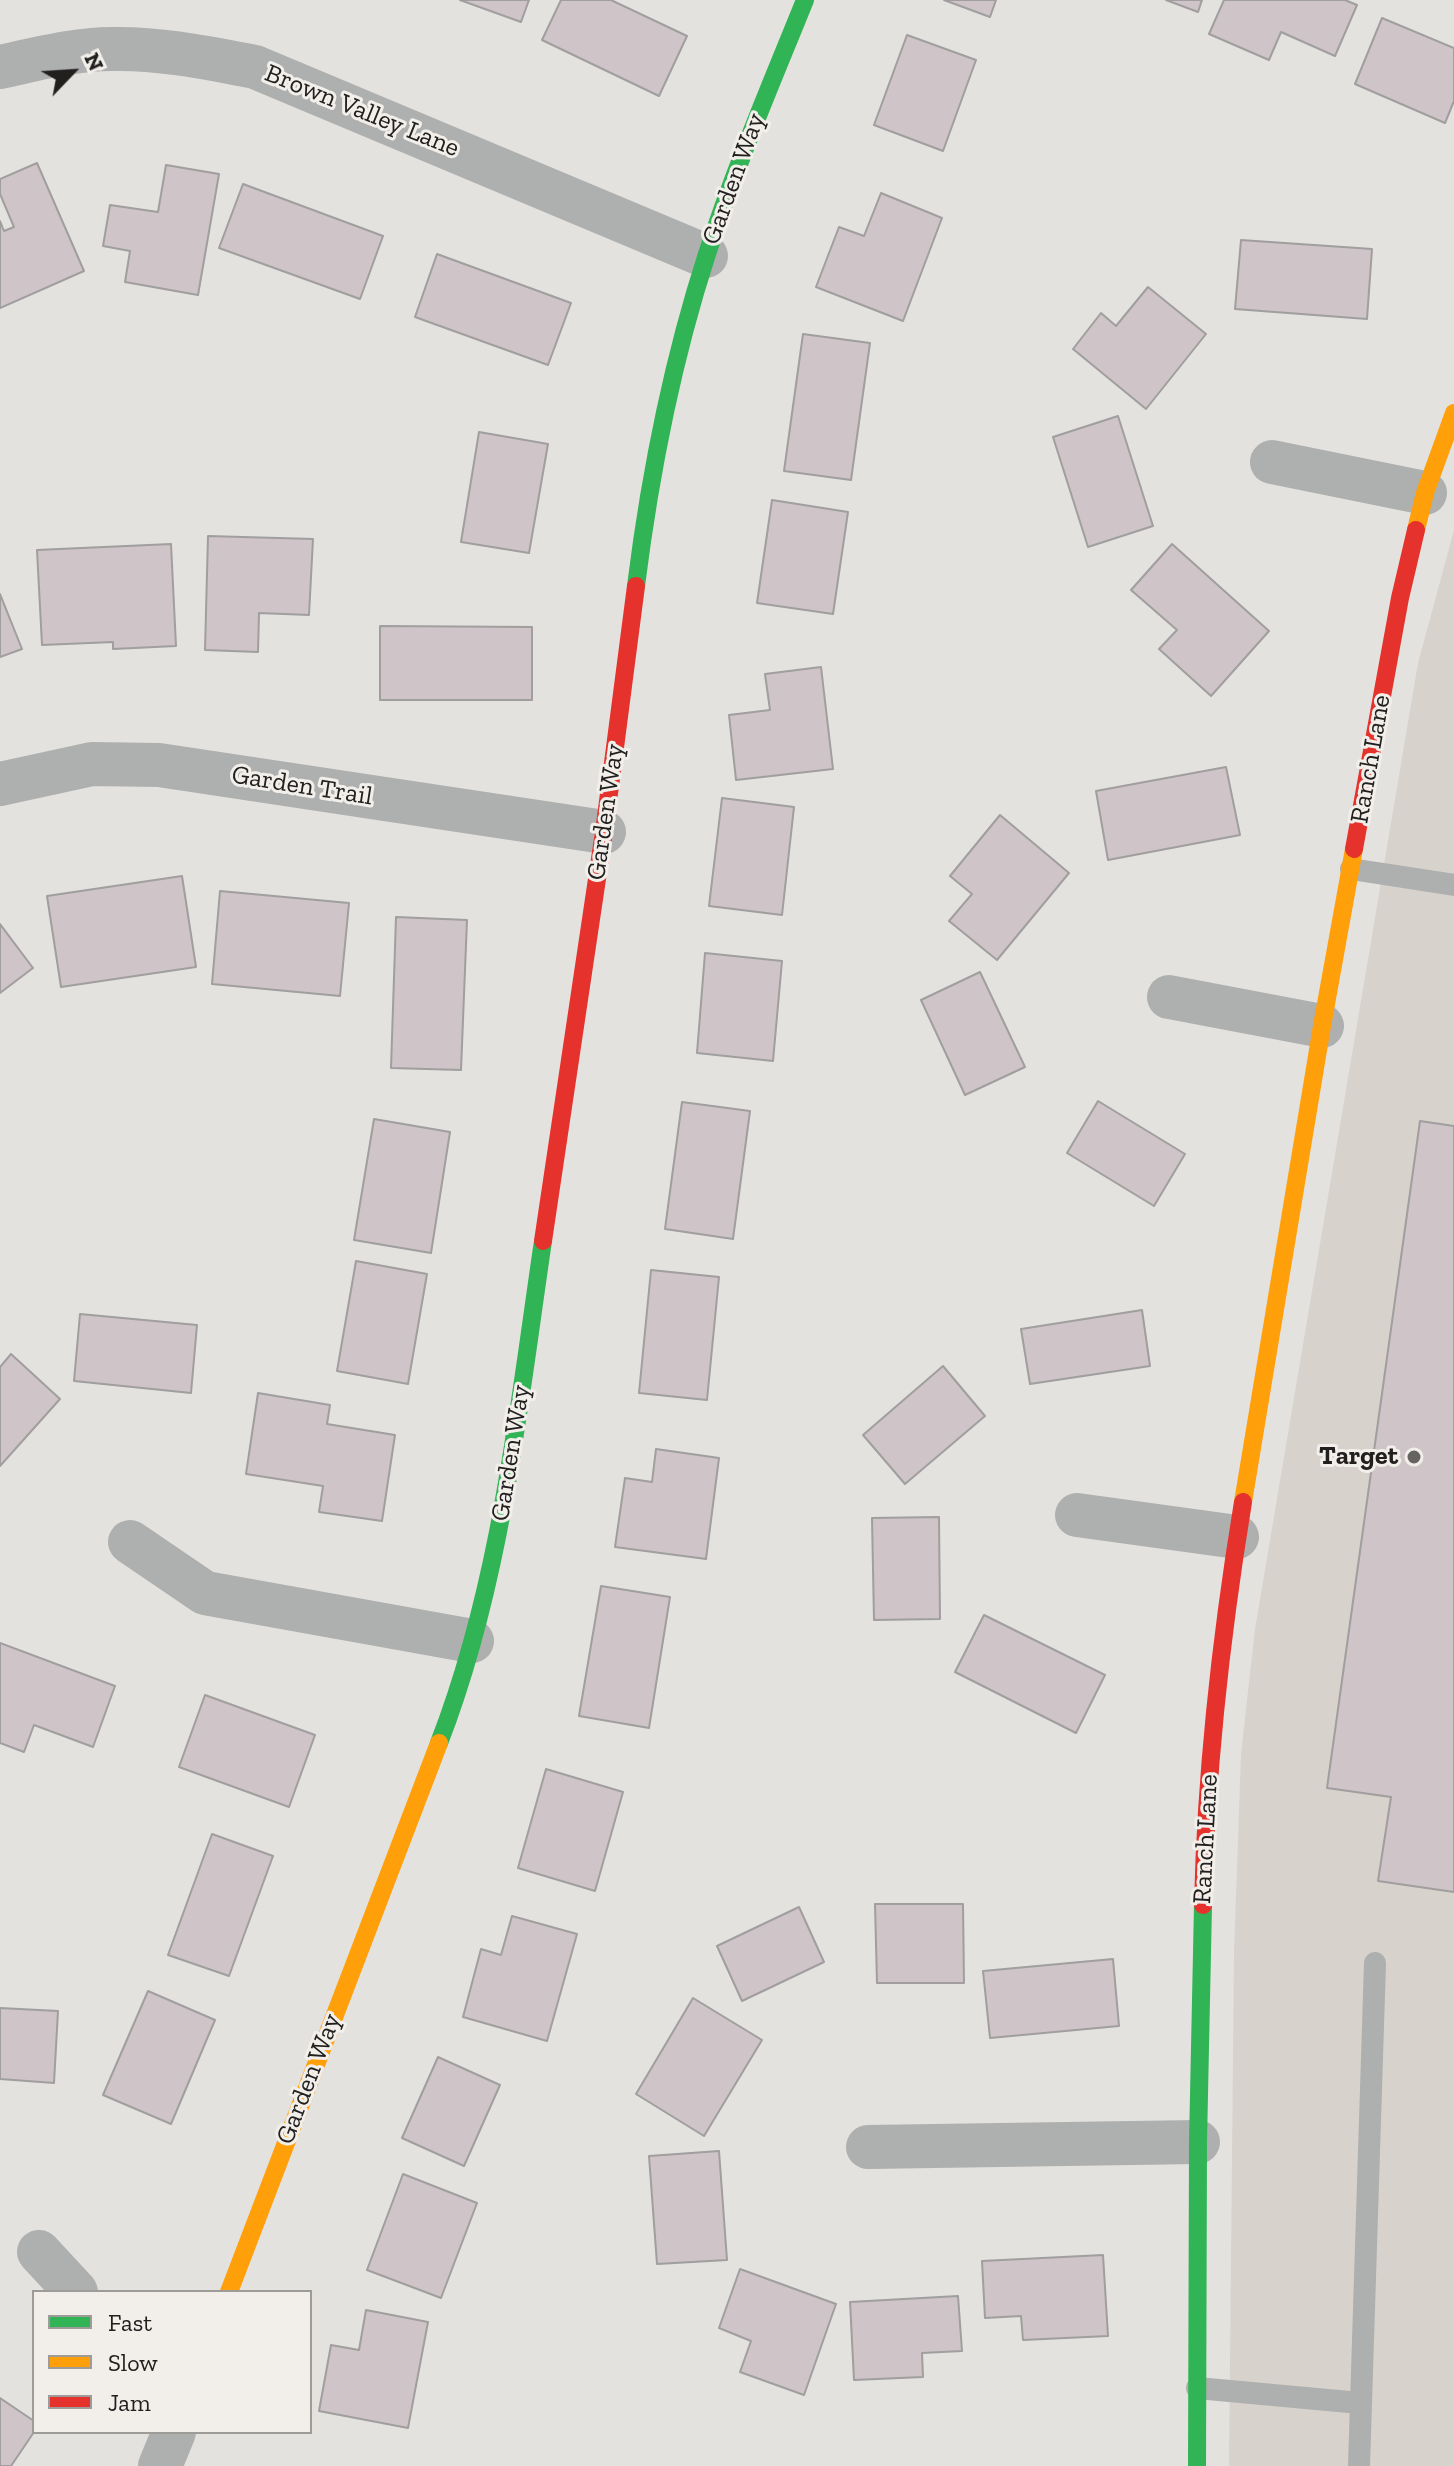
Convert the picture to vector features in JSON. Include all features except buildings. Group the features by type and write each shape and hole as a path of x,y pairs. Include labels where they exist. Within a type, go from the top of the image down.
{"street":[{"name":"Garden Way","path":"230,2290 450,1715 472,1641 502,1517 604,832 644,520 663,418 706,256 740,161 805,0"},
{"name":"Brown Valley Lane","path":"0,67 55,55 112,49 180,54 255,67 706,256"},
{"name":"Ranch Lane","path":"1197,2466 1198,2142 1205,1816 1216,1688 1237,1537 1322,1026 1400,598 1425,493 1454,413"},
{"path":"1272,462 1425,493"},
{"name":"Garden Trail","path":"0,784 92,764 159,765 604,832"},
{"path":"1169,997 1322,1026"},
{"path":"1077,1515 1237,1537"},
{"path":"130,1542 205,1593 472,1641"},
{"path":"868,2147 1198,2142"},
{"path":"39,2252 74,2290"},
{"path":"160,2466 173,2434"}],"lane":[{"path":"1351,869 1454,885"},
{"path":"1359,2466 1375,1963"},
{"path":"1197,2388 1360,2403"}],"shaded area":[{"path":"1454,530 1454,2466 1229,2466 1234,1954 1241,1754 1255,1629 1418,663"}],"traffic: fast":[{"path":"636,586 664,418 694,295 729,190 805,0"},
{"path":"439,1743 478,1621 493,1558 543,1241"},
{"path":"1197,2466 1198,2142 1203,1905"}],"traffic: slow":[{"path":"1416,530 1425,493 1454,413"},
{"path":"1243,1502 1354,849"},
{"path":"230,2290 439,1743"}],"traffic: jam":[{"path":"1354,849 1400,598 1416,530"},
{"path":"543,1241 604,832 636,586"},
{"path":"1203,1905 1207,1804 1216,1703 1243,1502"}],"place":[{"name":"Target","path":"1414,1457"}]}
